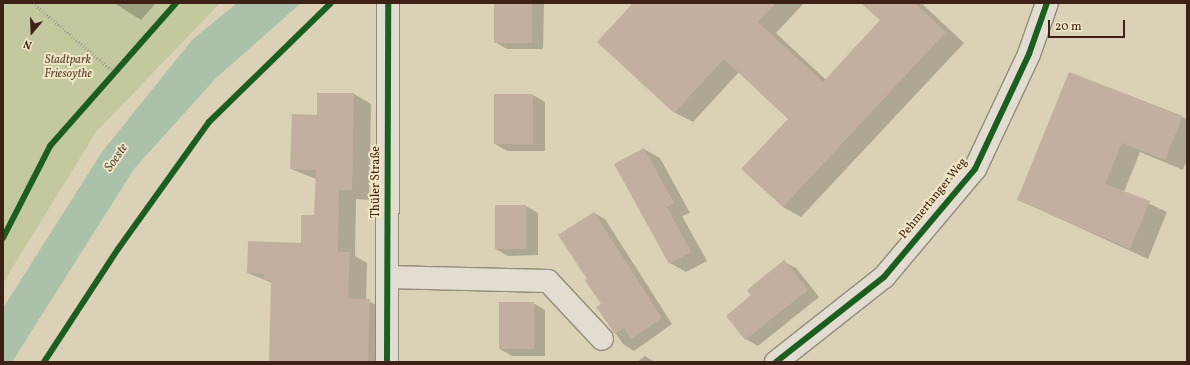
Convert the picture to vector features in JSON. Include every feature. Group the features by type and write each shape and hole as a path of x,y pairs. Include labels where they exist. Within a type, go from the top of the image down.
{"street":[{"name":"Thüler Straße","path":"387,362 388,3"},
{"name":"Pehmertanger Weg","path":"776,362 884,277 975,169 1029,54 1047,3"},
{"path":"387,277 548,281 602,339"}],"path":[{"path":"33,3 113,71"}],"green space":[{"name":"Stadtpark Friesoythe","path":"3,3 220,3 96,132 3,283"}],"water":[{"name":"Soeste","path":"237,3 301,3 216,78 134,169 12,362 3,362 3,308 102,152 192,40"}],"building":[{"path":"494,3 532,3 532,43 494,43"},
{"path":"633,3 776,3 758,22 823,82 880,20 861,3 915,3 946,32 783,207 741,169 788,119 724,59 674,113 597,42"},
{"path":"1069,72 1183,116 1165,160 1122,143 1105,184 1150,201 1130,249 1017,200"},
{"path":"317,93 354,93 352,190 339,190 338,252 350,252 348,298 370,299 368,362 269,362 271,280 263,280 264,274 247,273 248,241 301,243 301,215 314,215 316,170 290,169 292,114 317,115"},
{"path":"494,94 533,94 533,144 494,144"},
{"path":"644,148 674,203 667,207 691,252 669,264 614,164"},
{"path":"495,205 526,205 526,249 495,249"},
{"path":"594,212 662,318 631,339 624,328 615,334 596,307 601,304 585,280 587,279 558,235"},
{"path":"784,260 808,290 745,340 726,316 751,295 747,290"},
{"path":"499,302 534,302 534,349 499,349"}],"cycle path":[{"path":"3,238 50,146 176,3"},
{"path":"44,362 118,249 209,122 331,3"},
{"path":"387,362 388,3"},
{"path":"776,362 884,277 975,169 1029,54 1047,3"}]}
